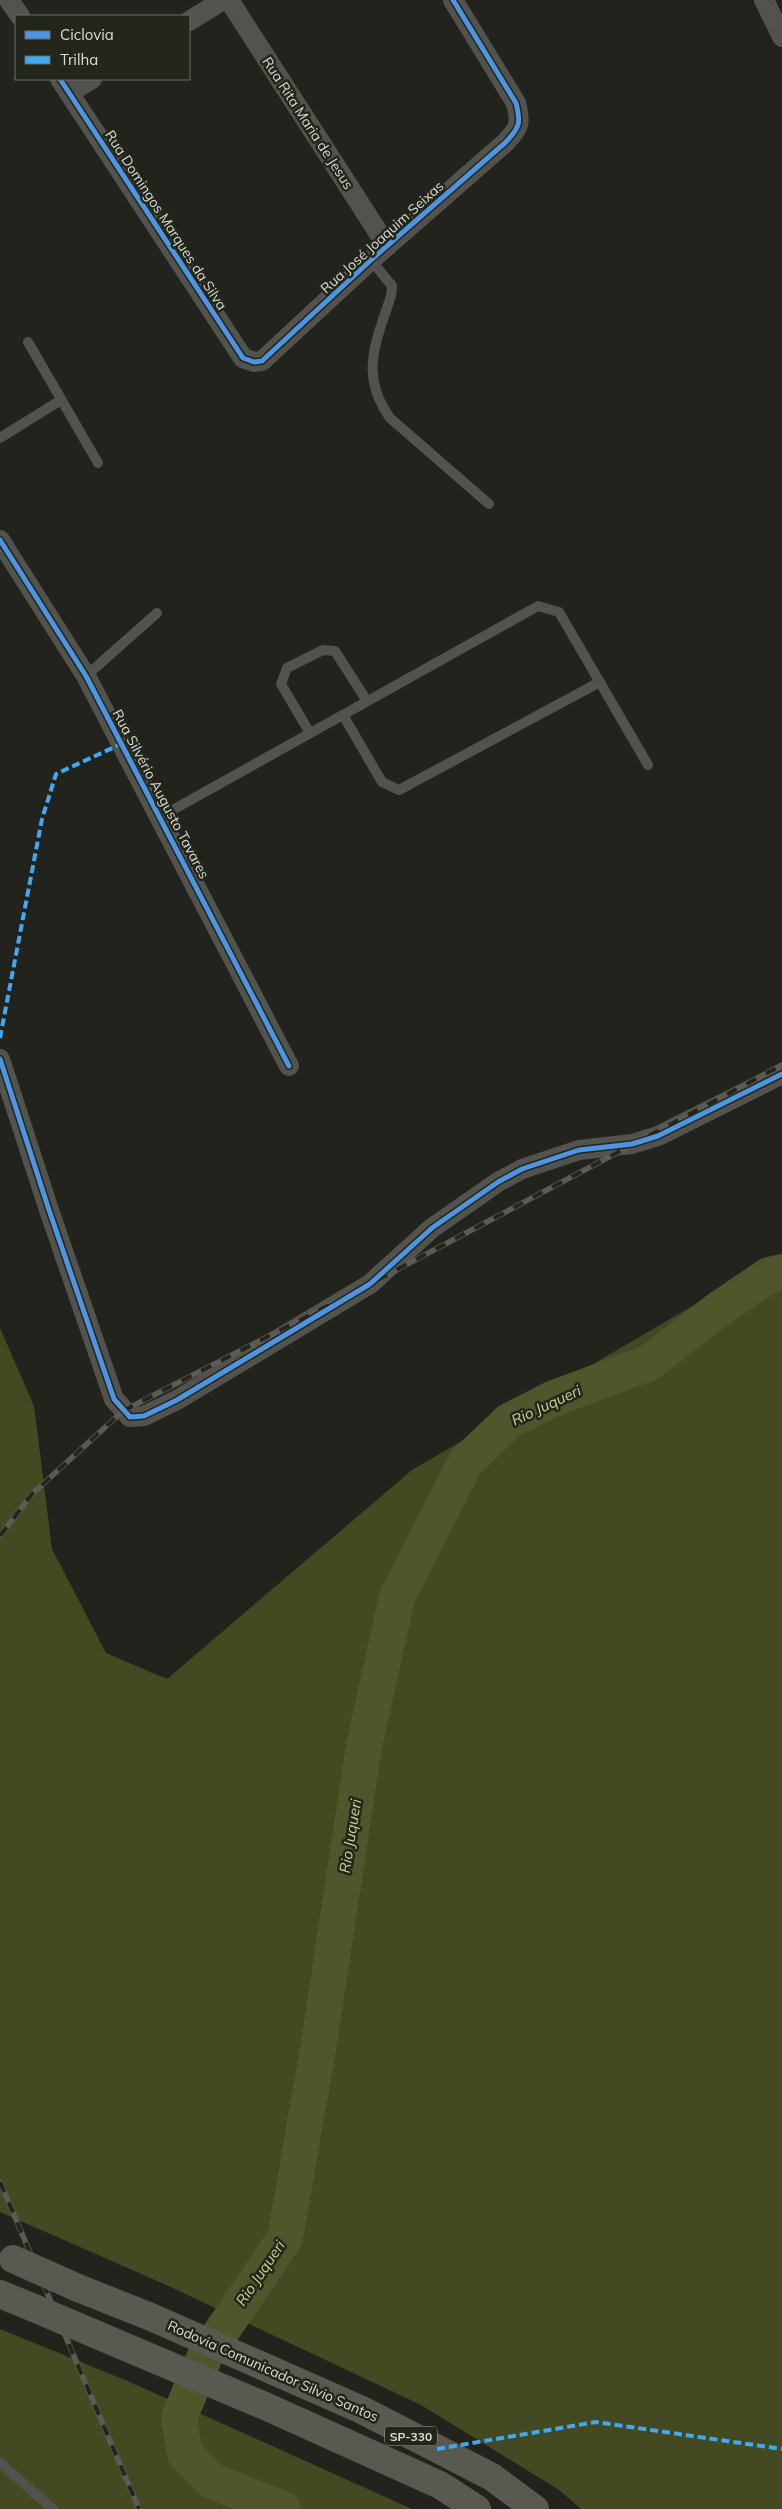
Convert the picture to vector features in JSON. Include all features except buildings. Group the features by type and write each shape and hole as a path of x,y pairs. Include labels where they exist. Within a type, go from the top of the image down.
{"highway":[{"name":"Rodovia Comunicador Silvio Santos","path":"6,2257 151,2317 362,2410 492,2478 535,2509"},
{"name":"SP-330","path":"0,2294 265,2406 440,2485 477,2509"}],"street":[{"path":"9,0 19,15"},
{"path":"190,20 223,0"},
{"name":"Rua Rita Maria de Jesus","path":"229,0 387,246"},
{"name":"Rua José Joaquim Seixas","path":"262,361 370,260 518,130 520,119 516,103 453,0"},
{"path":"764,0 782,37"},
{"path":"65,86 88,80"},
{"name":"Rua Domingos Marques da Silva","path":"65,86 243,358 254,362 262,361"},
{"name":"Rua Silvério Augusto Tavares","path":"0,540 86,676 290,1066"},
{"path":"0,1059 48,1210 114,1399 130,1417 144,1416 177,1400 364,1288 432,1228 498,1182 522,1169 579,1150 632,1144 658,1136 782,1074"}],"lane":[{"path":"370,260 392,286 391,296 372,355 373,386 383,408 390,418 490,504"},
{"path":"28,342 98,463"},
{"path":"0,438 61,400"},
{"path":"160,817 538,606 559,612 648,765"},
{"path":"86,676 157,613"},
{"path":"310,733 281,684 287,668 323,650 335,651 367,701"},
{"path":"343,715 382,782 399,790 600,682"},
{"path":"0,2463 53,2509"}],"green space":[{"path":"782,1261 782,2509 581,2509 559,2490 421,2405 162,2283 0,2212 0,1328 34,1406 52,1549 106,1653 167,1679 412,1470 766,1263"},
{"path":"0,2329 130,2382 412,2509 0,2509"}],"waterway":[{"name":"Rio Juqueri","path":"283,2509 212,2481 185,2454 179,2418 205,2356 285,2238 319,2043 364,1746 397,1597 466,1462 509,1421 552,1399 649,1363 716,1311 769,1275 782,1272"}],"railway":[{"path":"0,1536 32,1494 123,1411 370,1284 782,1065"},
{"path":"0,2182 139,2509"}],"marked path":[{"path":"0,1038 42,819 56,774 121,744"},
{"path":"437,2449 596,2422 782,2449"}],"cycle path":[{"path":"61,80 243,358 254,362 262,361 371,260 506,142 517,128 519,115 516,103 453,0"},
{"path":"0,540 86,676 289,1066"},
{"path":"0,1059 49,1210 114,1399 130,1417 144,1416 177,1400 370,1284 432,1228 498,1182 522,1169 579,1150 632,1144 658,1136 782,1074"}]}
